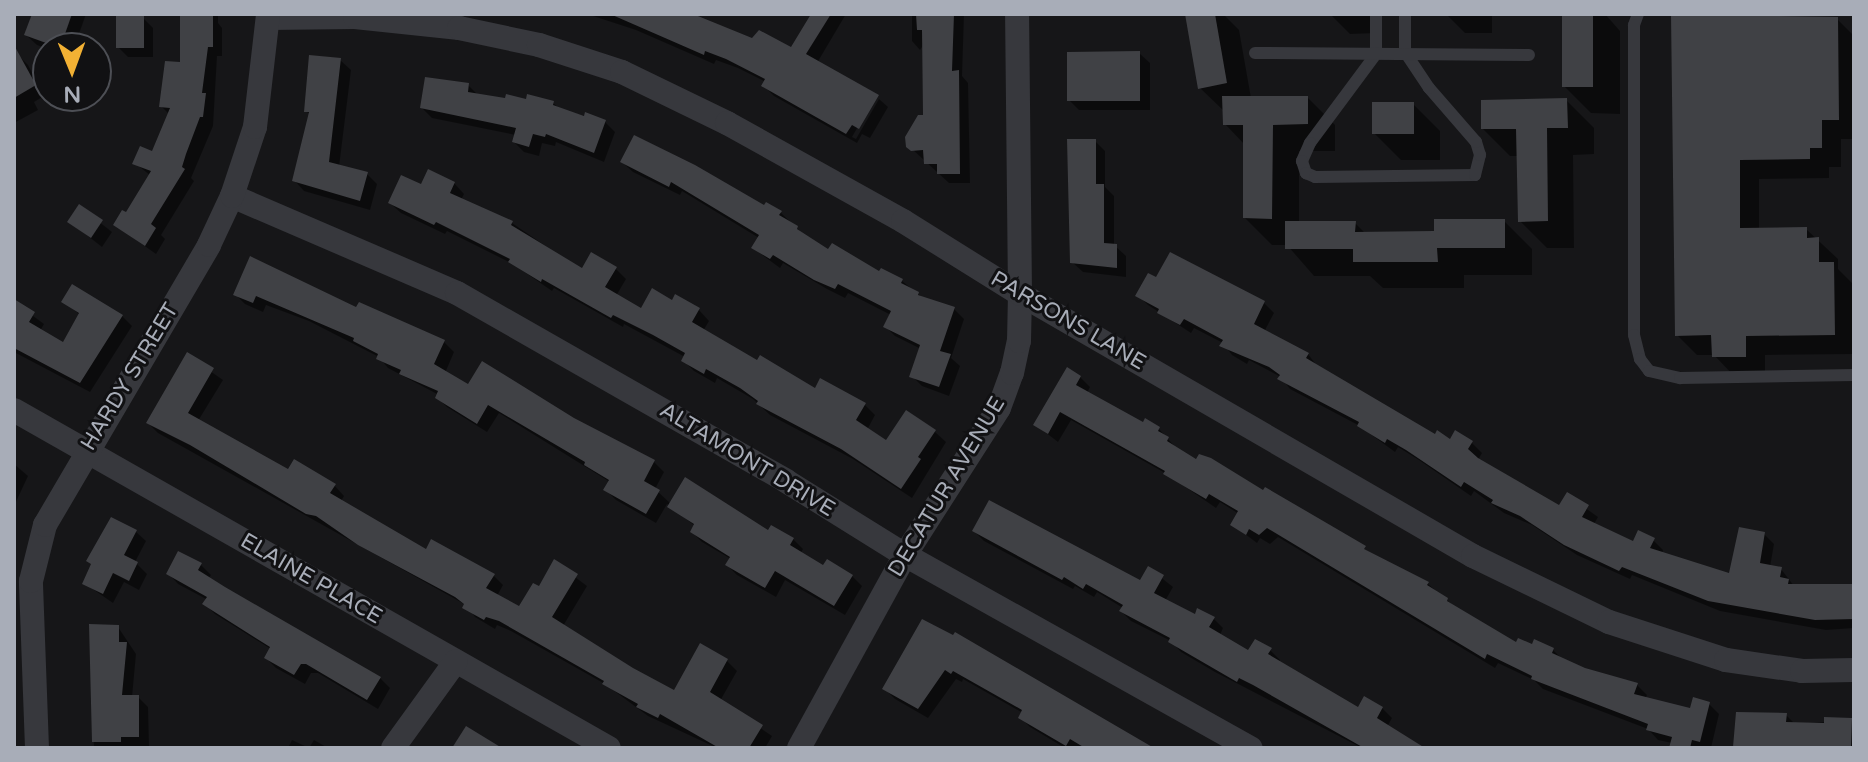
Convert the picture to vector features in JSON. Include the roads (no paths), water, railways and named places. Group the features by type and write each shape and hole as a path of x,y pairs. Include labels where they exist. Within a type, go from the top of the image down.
{"street":[{"name":"DECATUR AVENUE","path":"799,748 905,555 999,408 1012,373 1019,341 1020,294 1017,14"},
{"name":"PARSONS LANE","path":"268,16 355,17 459,28 539,45 622,72 727,123 903,221 1020,294 1473,556 1609,622 1726,660 1802,671 1854,670"},
{"name":"HARDY STREET","path":"37,748 31,581 45,525 209,245 232,196 255,127 268,16"},
{"name":"ALTAMONT DRIVE","path":"232,196 457,293 786,481 905,555 1251,748"},
{"name":"ELAINE PLACE","path":"14,410 609,748"},
{"path":"393,748 456,661"}],"lane":[{"path":"1376,14 1376,54 1310,143 1302,161 1306,173 1315,177 1475,175 1480,155 1476,142 1429,88 1405,52 1405,14"},
{"path":"1638,14 1634,25 1634,335 1640,359 1649,371 1680,378 1854,375"},
{"path":"1255,53 1529,55"}]}
